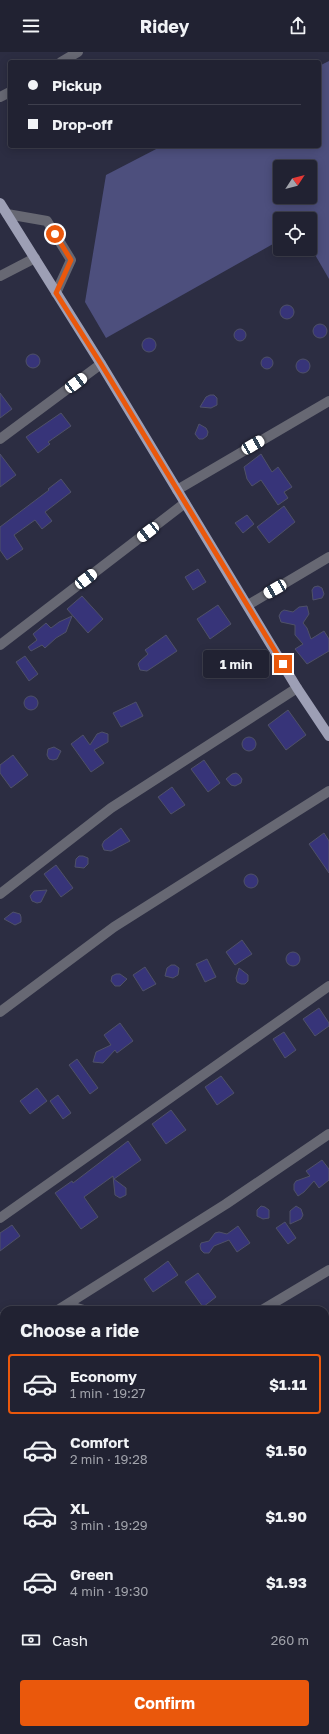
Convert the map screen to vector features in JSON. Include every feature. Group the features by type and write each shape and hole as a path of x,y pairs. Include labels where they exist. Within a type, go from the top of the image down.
{"main road":[{"path":"0,203 101,364 297,688 328,731"}],"street":[{"path":"64,60 78,52"},
{"path":"7,214 47,221 71,260 56,293"},
{"path":"0,276 35,258"},
{"path":"0,439 101,364"},
{"path":"177,490 329,401"},
{"path":"0,645 185,503"},
{"path":"248,605 329,557"},
{"path":"0,894 111,808 297,688"},
{"path":"0,1012 114,927 329,791"},
{"path":"0,1218 329,986"},
{"path":"65,1306 226,1204 329,1134"},
{"path":"269,1306 329,1270"}],"shaded area":[{"path":"329,61 329,279 316,256 317,256 317,212 273,212 273,244 106,338 85,302 106,175 158,148 321,148 321,65"}],"building":[{"path":"287,305 292,307 294,312 292,317 287,319 282,317 280,312 282,307"},
{"path":"320,324 325,326 327,331 325,336 320,338 315,336 313,331 315,326"},
{"path":"242,329 245,330 245,340 238,341 235,340 234,333 235,330"},
{"path":"149,338 154,340 156,345 154,350 149,352 144,350 142,345 144,340"},
{"path":"33,354 38,356 40,361 38,366 33,368 28,366 26,361 28,356"},
{"path":"269,357 272,358 272,368 265,369 262,368 261,361 262,358"},
{"path":"303,359 308,361 310,366 308,371 303,373 298,371 296,366 298,361"},
{"path":"0,393 12,409 0,418"},
{"path":"214,395 217,398 217,405 211,408 200,407 206,397"},
{"path":"61,413 71,426 48,442 50,444 38,453 26,437"},
{"path":"199,424 206,428 208,432 207,436 203,439 199,439 195,434"},
{"path":"0,454 16,475 0,487"},
{"path":"261,454 272,472 278,467 292,487 284,492 288,498 278,505 261,480 252,486 247,479 244,467"},
{"path":"61,479 71,492 45,512 52,521 42,529 35,520 14,535 23,549 7,560 0,550 0,527 49,490 48,489"},
{"path":"284,506 295,522 269,543 257,527"},
{"path":"247,515 254,524 243,533 235,523"},
{"path":"198,569 206,582 193,590 185,577"},
{"path":"318,586 322,588 324,594 322,598 313,600 312,590 314,587"},
{"path":"82,596 103,619 88,633 67,609"},
{"path":"218,605 231,624 210,639 197,619"},
{"path":"307,606 309,614 303,623 307,628 311,639 324,631 329,639 329,651 307,664 295,649 303,644 295,635 295,625 281,622 279,616 284,610 293,612 299,607"},
{"path":"72,616 66,632 56,638 45,648 42,645 31,651 28,647 37,640 33,634 46,623 51,628 59,622"},
{"path":"166,635 177,651 147,671 140,670 138,664 148,654 145,650"},
{"path":"25,656 38,674 29,681 16,662"},
{"path":"31,696 36,698 38,703 36,708 31,710 26,708 24,703 26,698"},
{"path":"136,702 143,716 121,727 113,713"},
{"path":"288,710 306,735 286,750 268,725"},
{"path":"102,732 108,734 108,742 94,750 104,763 91,772 71,744 83,735 90,745 97,734"},
{"path":"249,737 254,739 256,744 254,749 249,751 244,749 242,744 244,739"},
{"path":"54,747 61,751 57,759 53,760 49,759 47,755 48,749"},
{"path":"13,755 28,775 11,788 0,773 0,765"},
{"path":"204,760 220,783 208,792 191,769"},
{"path":"236,773 242,779 241,783 235,786 231,785 226,779 232,774"},
{"path":"172,787 185,805 171,814 158,797"},
{"path":"121,828 130,841 111,851 104,850 102,845 104,841"},
{"path":"324,833 329,841 329,873 309,844"},
{"path":"79,856 88,858 88,864 84,868 75,867 76,859"},
{"path":"56,865 73,888 61,897 44,874"},
{"path":"251,874 256,876 258,881 256,886 251,888 246,886 244,881 246,876"},
{"path":"47,890 41,902 37,903 32,901 30,896 34,891"},
{"path":"13,912 20,914 21,917 21,922 15,925 4,919"},
{"path":"242,940 252,954 235,965 226,952"},
{"path":"293,952 298,954 300,959 298,964 293,966 288,964 286,959 288,954"},
{"path":"207,959 216,977 205,982 196,964"},
{"path":"171,965 175,965 179,968 178,975 173,978 165,976 167,968"},
{"path":"145,967 156,984 143,991 133,975"},
{"path":"239,968 248,975 248,981 245,984 237,982 236,978"},
{"path":"120,974 127,979 120,986 115,986 111,981 112,976"},
{"path":"319,1008 329,1023 329,1026 315,1036 303,1019"},
{"path":"120,1023 133,1041 117,1053 115,1050 103,1063 93,1062 96,1052 111,1045 104,1035"},
{"path":"284,1032 296,1050 285,1058 273,1039"},
{"path":"77,1059 98,1088 90,1094 69,1065"},
{"path":"221,1076 234,1093 217,1105 205,1087"},
{"path":"37,1088 47,1101 30,1114 20,1101"},
{"path":"58,1095 71,1113 63,1119 50,1101"},
{"path":"171,1110 186,1130 166,1144 152,1124"},
{"path":"128,1141 141,1160 114,1179 126,1188 126,1195 120,1198 115,1195 113,1176 84,1197 98,1217 81,1229 55,1193 72,1181 73,1183"},
{"path":"322,1160 329,1169 329,1180 319,1188 314,1181 298,1196 294,1190 294,1184 296,1181 310,1176 306,1171"},
{"path":"261,1206 269,1210 269,1218 263,1219 257,1216 257,1210"},
{"path":"296,1206 301,1209 303,1215 301,1219 290,1224 290,1211"},
{"path":"285,1222 296,1238 288,1244 276,1228"},
{"path":"12,1225 20,1236 0,1251 0,1233"},
{"path":"238,1226 250,1243 237,1252 229,1240 214,1246 209,1253 204,1253 201,1250 201,1243 209,1241 215,1233 219,1232 227,1234"},
{"path":"168,1261 178,1275 153,1292 144,1279"},
{"path":"198,1273 216,1297 202,1306 185,1282"}],"route":[{"path":"55,234 71,260 56,293 101,364 283,664"}]}
